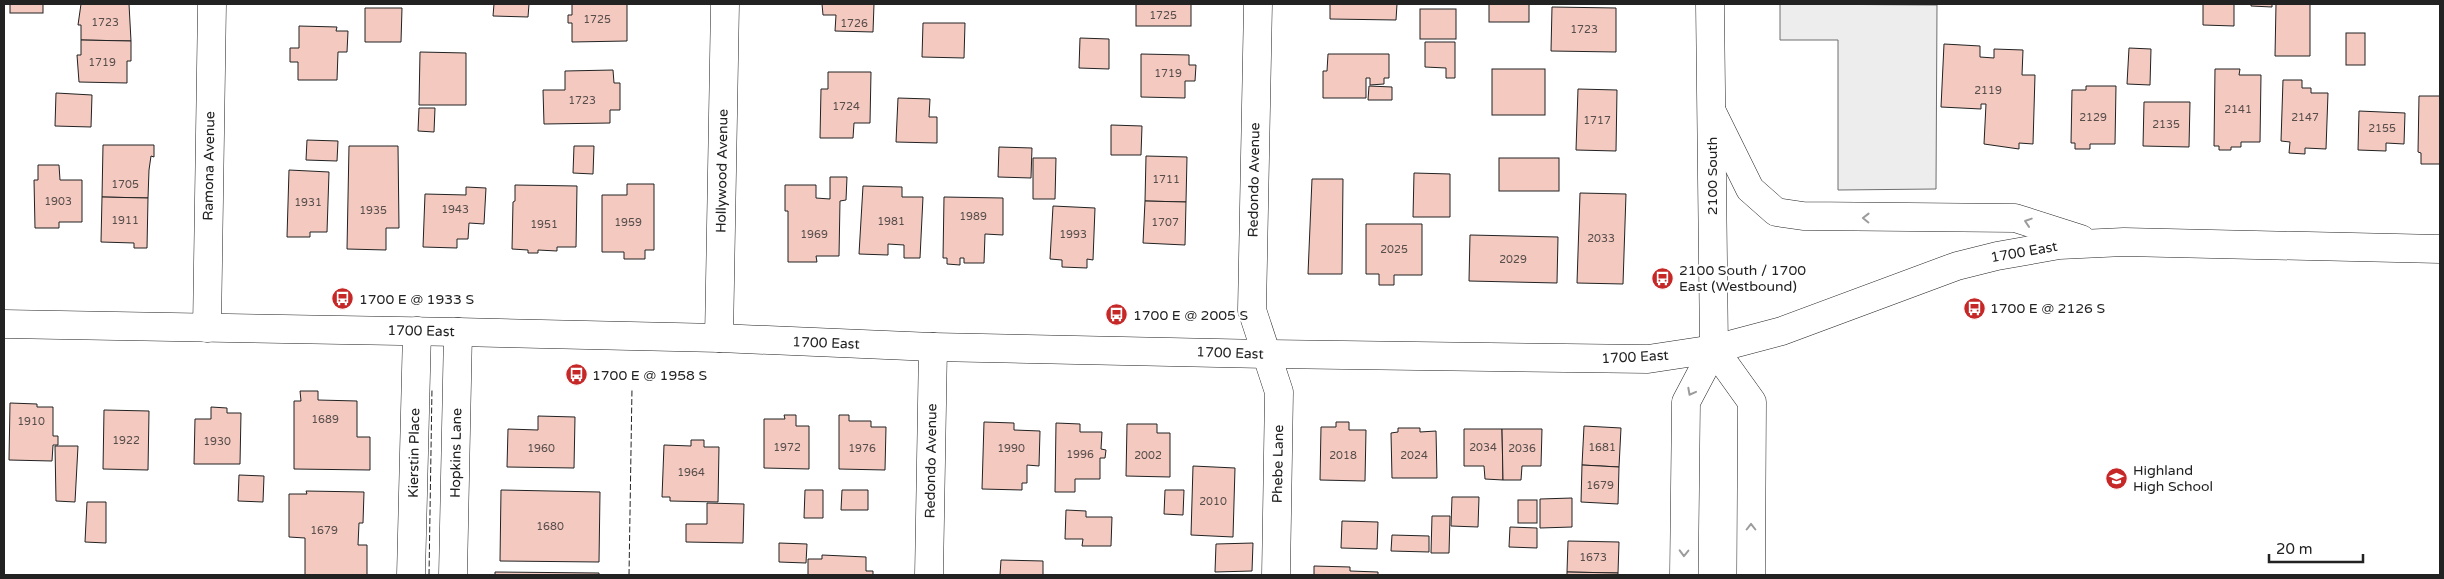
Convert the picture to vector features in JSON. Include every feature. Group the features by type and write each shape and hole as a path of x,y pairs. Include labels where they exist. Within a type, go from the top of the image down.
{"street":[{"name":"Ramona Avenue","path":"207,328 212,4"},
{"name":"Hollywood Avenue","path":"719,338 725,4"},
{"name":"Redondo Avenue","path":"1258,4 1252,310 1265,354"},
{"name":"2100 South","path":"1684,575 1686,402 1714,349 1710,4"},
{"path":"1712,112 1750,189 1776,212 1822,217 2016,218 2092,242"},
{"name":"1700 East","path":"4,324 719,338 932,347 1648,359 1714,349 1782,331 1938,272 1976,260 2028,250 2092,242 2440,250"},
{"name":"Kierstin Place","path":"411,575 417,331"},
{"name":"Hopkins Lane","path":"453,575 458,332"},
{"name":"Redondo Avenue","path":"929,575 932,347"},
{"path":"1714,349 1752,402 1751,575"},
{"name":"Phebe Lane","path":"1265,354 1279,392 1276,575"}],"shaded area":[{"path":"1780,4 1937,5 1936,189 1838,190 1838,40 1780,40"}],"building":[{"path":"10,4 43,4 43,13 10,13"},
{"path":"81,4 129,4 131,41 81,40 81,25 78,25"},
{"path":"494,4 529,4 528,17 493,16"},
{"path":"572,4 627,4 627,41 572,42 572,23 568,23 568,15 572,15"},
{"path":"822,4 874,4 873,32 835,31 836,15 823,15"},
{"path":"1136,4 1191,4 1191,26 1136,26"},
{"path":"1330,4 1397,4 1396,20 1330,19"},
{"path":"1489,4 1529,4 1529,22 1489,22"},
{"path":"2203,4 2234,4 2234,26 2203,25"},
{"path":"2251,4 2272,4 2272,7 2251,6"},
{"path":"2276,4 2310,4 2310,56 2275,56"},
{"path":"1552,7 1616,8 1616,52 1551,51"},
{"path":"365,8 402,8 401,42 365,42"},
{"path":"1420,9 1456,9 1456,39 1420,39"},
{"path":"923,23 965,23 964,58 922,57"},
{"path":"299,26 337,27 336,31 348,31 347,52 338,52 337,80 298,80 298,62 290,62 290,48 299,48"},
{"path":"2346,33 2365,33 2365,65 2346,65"},
{"path":"1080,38 1109,39 1109,69 1079,68"},
{"path":"81,40 131,41 131,61 127,61 127,83 79,82 77,55 81,55"},
{"path":"1425,42 1455,42 1455,78 1446,78 1446,68 1425,67"},
{"path":"1944,44 1980,46 1980,57 1994,58 1994,49 2023,50 2022,75 2035,75 2033,144 2019,143 2019,149 1984,144 1986,104 1981,104 1981,109 1941,107"},
{"path":"2129,48 2151,49 2150,85 2127,84"},
{"path":"420,52 466,53 466,105 419,105"},
{"path":"1141,54 1189,55 1189,65 1196,65 1195,81 1185,81 1185,98 1141,97"},
{"path":"1328,54 1389,54 1389,78 1384,78 1384,84 1370,85 1370,78 1366,78 1366,98 1323,98 1323,71 1327,71"},
{"path":"1492,69 1545,69 1545,115 1492,115"},
{"path":"2215,69 2240,69 2239,75 2261,75 2260,142 2241,142 2241,147 2231,147 2231,150 2219,150 2219,146 2214,146"},
{"path":"613,70 614,83 620,83 620,110 610,110 610,123 544,124 543,90 565,90 565,71"},
{"path":"828,72 871,72 870,123 854,123 853,138 820,138 821,89 828,89"},
{"path":"2283,80 2302,80 2302,88 2311,88 2311,93 2328,93 2326,149 2305,148 2305,154 2289,153 2290,142 2281,141"},
{"path":"1369,86 1392,87 1392,100 1368,100"},
{"path":"2086,86 2116,86 2115,144 2090,144 2090,149 2075,149 2075,143 2071,143 2072,90 2086,90"},
{"path":"1578,89 1617,90 1616,151 1576,150"},
{"path":"56,93 92,95 91,127 55,126"},
{"path":"2419,96 2440,96 2440,164 2421,164 2421,153 2418,152"},
{"path":"898,98 930,99 929,117 937,117 937,143 896,142"},
{"path":"2144,102 2190,102 2189,147 2143,146"},
{"path":"419,108 435,108 434,132 418,131"},
{"path":"2359,111 2405,113 2404,144 2386,143 2386,151 2358,150"},
{"path":"1111,125 1142,126 1141,155 1111,155"},
{"path":"307,140 338,141 337,161 306,160"},
{"path":"103,145 154,145 154,157 151,156 149,170 148,198 102,197"},
{"path":"349,146 398,146 399,228 386,228 386,250 347,249"},
{"path":"574,146 594,146 593,174 573,173"},
{"path":"999,147 1032,148 1031,178 998,177"},
{"path":"1146,156 1187,157 1186,202 1145,201"},
{"path":"1033,158 1056,158 1055,199 1033,199"},
{"path":"1499,158 1559,158 1559,191 1499,191"},
{"path":"38,165 59,165 60,180 82,180 82,222 59,222 59,228 35,228 34,180 38,180"},
{"path":"289,170 329,172 327,232 310,232 310,237 287,237"},
{"path":"1414,173 1450,174 1450,217 1413,217"},
{"path":"830,177 847,177 846,200 840,201 839,256 816,256 817,262 788,262 788,211 785,211 785,185 816,185 816,198 830,199"},
{"path":"1312,179 1343,179 1342,274 1308,274"},
{"path":"627,184 654,184 654,250 645,250 645,259 624,259 624,252 602,252 602,195 627,195"},
{"path":"515,185 577,186 576,247 557,247 557,251 538,250 538,253 528,253 528,250 512,249"},
{"path":"863,186 902,187 902,197 923,197 920,258 904,258 904,245 888,244 888,255 859,254"},
{"path":"466,187 486,188 484,224 469,223 468,239 457,239 457,248 423,247 425,194 466,195"},
{"path":"1580,193 1626,194 1623,284 1577,283"},
{"path":"102,197 148,198 147,248 134,248 134,243 101,242"},
{"path":"944,197 1003,198 1003,235 985,234 984,263 964,263 964,258 960,258 960,265 947,264 947,258 943,258"},
{"path":"1145,201 1186,202 1185,245 1143,243"},
{"path":"1053,206 1095,208 1093,260 1087,259 1087,268 1062,267 1062,260 1050,259"},
{"path":"1366,224 1422,224 1422,275 1394,275 1394,285 1379,285 1379,274 1366,274"},
{"path":"1470,235 1558,237 1557,283 1469,281"},
{"path":"300,391 318,391 318,400 357,401 357,437 370,437 370,470 294,469 294,401 301,401"},
{"path":"10,403 37,404 37,407 53,407 53,436 58,436 58,445 53,445 52,461 9,460"},
{"path":"211,407 227,408 227,413 241,413 240,464 194,464 195,419 211,419"},
{"path":"104,410 149,411 148,470 103,469"},
{"path":"784,415 796,415 796,426 809,426 809,469 764,468 764,419 785,419"},
{"path":"839,415 849,415 849,421 871,421 871,427 886,427 885,470 839,469"},
{"path":"538,416 575,417 574,468 507,467 508,429 538,430"},
{"path":"984,422 1014,423 1014,430 1040,431 1039,466 1027,465 1027,483 1022,483 1022,490 982,489"},
{"path":"1336,422 1349,422 1349,430 1366,430 1365,481 1320,480 1321,427 1336,427"},
{"path":"1056,423 1080,424 1080,432 1102,432 1101,449 1106,450 1105,458 1100,458 1100,479 1075,479 1075,492 1055,492"},
{"path":"1127,424 1157,424 1157,433 1170,433 1170,477 1126,476"},
{"path":"1584,426 1621,428 1619,467 1582,465"},
{"path":"1398,428 1420,428 1420,432 1436,431 1437,478 1392,478 1391,433 1398,432"},
{"path":"1464,429 1502,429 1503,480 1485,479 1484,466 1464,466"},
{"path":"1502,429 1542,429 1541,466 1522,466 1521,480 1503,480"},
{"path":"691,440 704,440 704,447 719,447 718,502 670,501 670,497 662,497 664,445 691,446"},
{"path":"55,446 78,446 75,502 56,501"},
{"path":"1582,465 1619,467 1618,504 1581,502"},
{"path":"1193,466 1235,468 1233,537 1191,535"},
{"path":"239,475 264,476 263,502 238,501"},
{"path":"501,490 600,492 599,562 500,561"},
{"path":"805,490 823,490 823,518 804,518"},
{"path":"842,490 868,490 868,510 841,510"},
{"path":"1165,490 1184,490 1183,515 1164,514"},
{"path":"306,491 364,492 363,523 359,523 358,545 367,545 367,575 305,575 305,538 289,537 289,494 307,494"},
{"path":"1452,497 1479,497 1478,527 1451,526"},
{"path":"1572,498 1572,527 1540,528 1540,499"},
{"path":"1518,500 1537,500 1537,523 1518,523"},
{"path":"87,502 106,502 106,543 85,542"},
{"path":"707,503 744,504 743,543 686,542 686,524 707,524"},
{"path":"1066,510 1086,511 1086,517 1112,517 1111,546 1082,546 1083,539 1065,539"},
{"path":"1432,516 1450,516 1449,553 1431,553"},
{"path":"1342,521 1378,522 1377,549 1341,548"},
{"path":"1510,527 1537,528 1537,548 1509,547"},
{"path":"1392,535 1429,536 1429,552 1391,551"},
{"path":"1568,541 1619,542 1618,573 1567,572"},
{"path":"779,543 807,544 806,563 779,562"},
{"path":"1253,543 1252,571 1215,572 1216,544"},
{"path":"822,555 866,557 866,571 873,571 873,575 808,575 808,559 822,559"},
{"path":"1001,560 1043,561 1043,575 1000,575"},
{"path":"1314,566 1350,567 1350,571 1378,572 1378,575 1314,575"},
{"path":"495,572 599,573 599,575 495,575"},
{"path":"1567,572 1618,573 1618,575 1567,575"}],"fence":[{"path":"429,575 432,388"},
{"path":"629,575 632,388"}],"place":[{"name":"2100 South / 1700 East (Westbound)","path":"1663,278"},
{"name":"1700 E @ 1933 S","path":"343,299"},
{"name":"1700 E @ 2126 S","path":"1974,308"},
{"name":"1700 E @ 2005 S","path":"1117,315"},
{"name":"1700 E @ 1958 S","path":"576,375"},
{"name":"Highland High School","path":"2117,478"}]}
